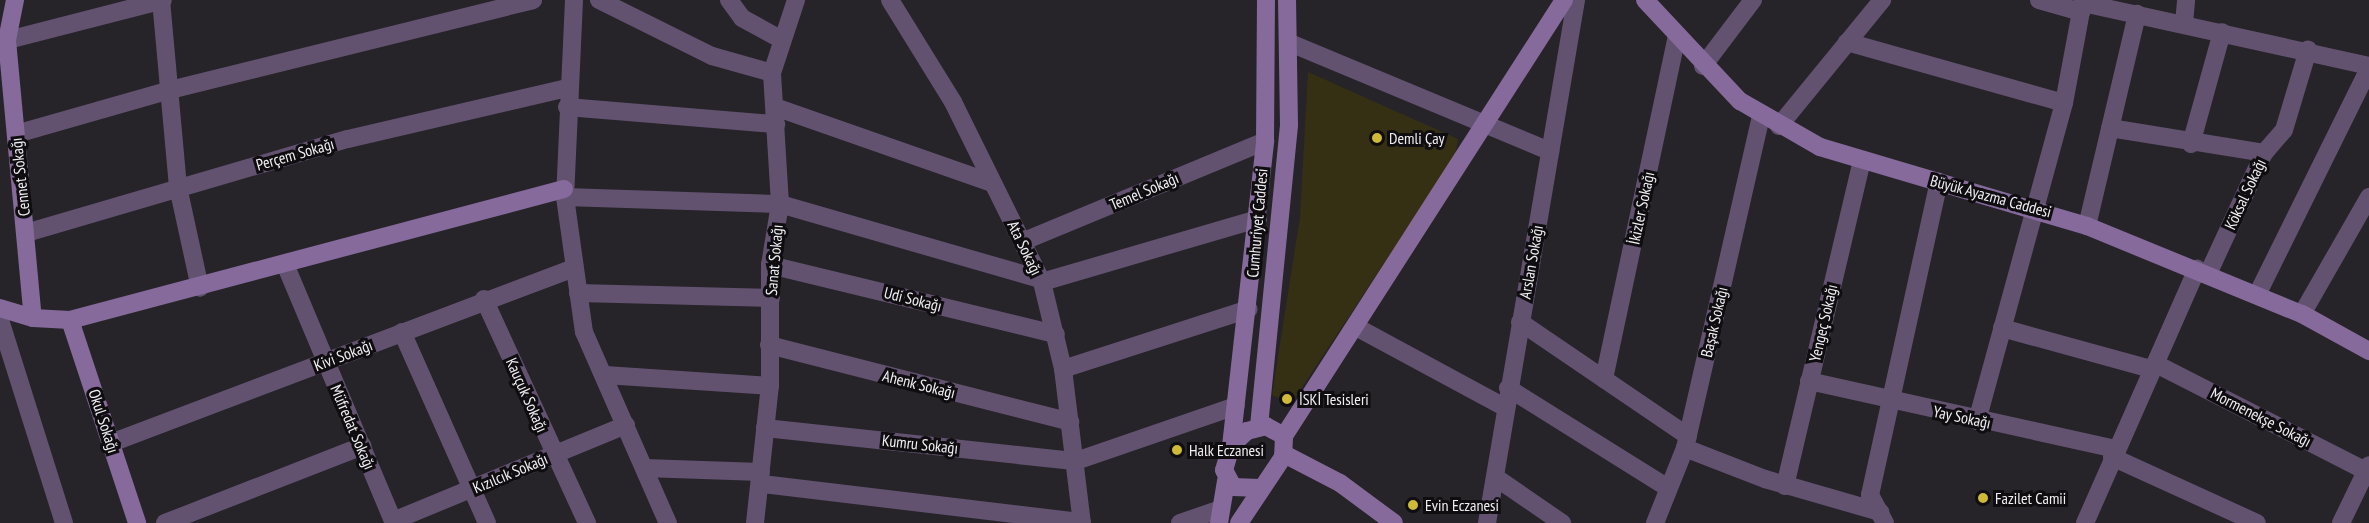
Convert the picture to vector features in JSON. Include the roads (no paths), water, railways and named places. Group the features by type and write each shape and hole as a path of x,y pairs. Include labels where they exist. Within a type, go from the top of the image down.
{"street":[{"name":"Cennet Sokağı","path":"15,0 3,41 16,134 33,318"},
{"path":"3,41 162,0 178,187 200,288"},
{"path":"16,134 170,90 533,0"},
{"path":"574,0 564,193 584,332 605,375 668,523"},
{"path":"729,0 742,18 782,40"},
{"name":"Sanat Sokağı","path":"755,523 770,386 771,265 780,204 772,73 796,0"},
{"name":"Ata Sokağı","path":"890,0 953,102 992,183 1024,241 1041,281 1063,369 1082,523"},
{"name":"Cumhuriyet Caddesi","path":"1226,481 1248,309 1265,141 1266,0"},
{"name":"Cumhuriyet Caddesi","path":"1259,426 1289,125 1290,44 1287,0"},
{"path":"1239,523 1284,445 1564,0"},
{"name":"Arslan Sokağı","path":"1487,523 1498,479 1504,407 1575,0"},
{"name":"Büyük Ayazma Caddesi","path":"1645,0 1703,66 1761,117 1820,147 1939,182 2034,206 2203,272 2302,314 2369,351"},
{"path":"1703,66 1753,0"},
{"path":"1779,126 1882,0"},
{"path":"2039,0 2137,14 2308,50 2369,67 2257,295"},
{"path":"2184,24 2187,0"},
{"path":"612,2 712,56 772,73"},
{"path":"1977,421 2064,103 2082,5"},
{"path":"2087,226 2137,14"},
{"path":"2192,144 2222,32"},
{"name":"İkizler Sokağı","path":"1604,379 1677,37"},
{"path":"1847,42 2064,103"},
{"path":"1290,44 1484,126 1550,151"},
{"name":"Köksal Sokağı","path":"2092,520 2114,453 2154,367 2264,153 2284,130 2308,50"},
{"name":"Perçem Sokağı","path":"26,232 348,139 568,88"},
{"path":"567,107 776,116 992,183"},
{"name":"Başak Sokağı","path":"1655,523 1687,442 1761,117"},
{"path":"2110,128 2192,144 2264,153"},
{"name":"Temel Sokağı","path":"1024,241 1265,141"},
{"name":"Yengeç Sokağı","path":"1785,486 1862,160"},
{"path":"1882,518 1870,495 1939,182"},
{"path":"0,308 33,318 70,320 564,193 780,204 1041,281 1258,219"},
{"path":"2302,314 2369,197"},
{"name":"Müfredat Sokağı","path":"285,264 394,522"},
{"name":"Udi Sokağı","path":"771,265 1056,334"},
{"name":"Kivi Sokağı","path":"111,443 326,362 484,299 574,268"},
{"path":"578,293 771,298"},
{"name":"Kauçuk Sokağı","path":"484,299 587,523"},
{"path":"1063,369 1248,309"},
{"path":"0,320 64,523"},
{"name":"Okul Sokağı","path":"70,320 137,523"},
{"path":"1520,322 1604,379 1687,442 1785,486 1882,518"},
{"path":"1358,328 1504,407"},
{"name":"Mormenekşe Sokağı","path":"2002,328 2154,367 2368,468"},
{"path":"402,332 487,523"},
{"name":"Ahenk Sokağı","path":"769,345 1070,422"},
{"path":"605,375 770,386"},
{"name":"Yay Sokağı","path":"1809,381 1889,402 2114,453 2257,523"},
{"path":"1508,388 1668,488"},
{"path":"1076,461 1236,406"},
{"name":"Kızılcık Sokağı","path":"394,522 626,425"},
{"path":"1231,446 1259,426 1394,523"},
{"name":"Kumru Sokağı","path":"765,428 1076,461"},
{"path":"165,523 362,446"},
{"path":"644,468 761,478 957,516 1082,523"},
{"path":"2341,523 2368,468"},
{"path":"1498,479 1562,523"},
{"path":"1180,523 1220,516 1226,481 1243,492 1260,488"}],"place":[{"name":"Demli Çay","path":"1377,138"},
{"name":"İSKİ Tesisleri","path":"1287,399"},
{"name":"Halk Eczanesi","path":"1177,450"},
{"name":"Fazilet Camii","path":"1983,498"},
{"name":"Evin Eczanesi","path":"1413,505"}]}
